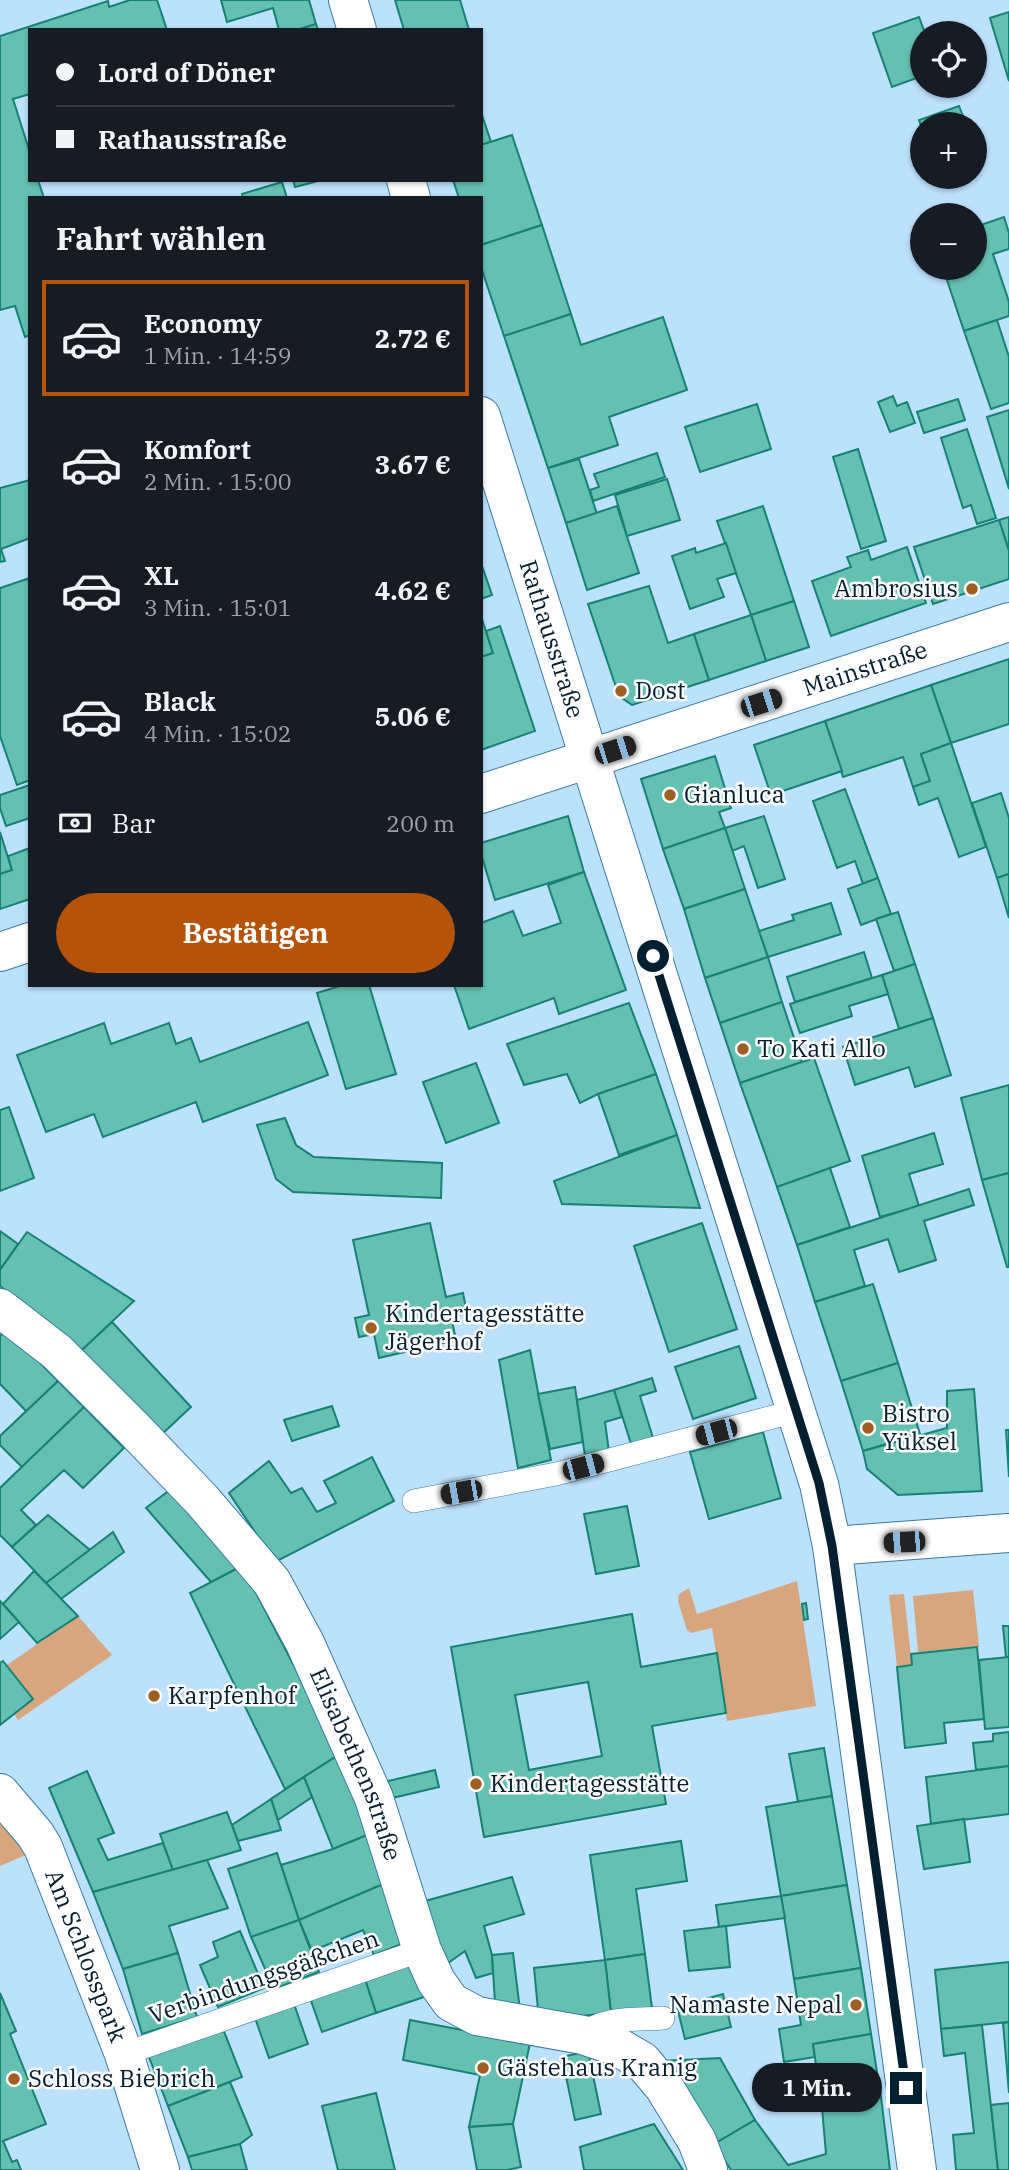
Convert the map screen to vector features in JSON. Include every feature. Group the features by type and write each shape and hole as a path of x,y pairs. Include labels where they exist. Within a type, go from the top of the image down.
{"street":[{"path":"348,0 356,28"},
{"name":"Rathausstraße","path":"483,422 819,1483 832,1546 917,2170"},
{"name":"Mainstraße","path":"483,793 1009,622"},
{"path":"0,952 28,943"},
{"name":"Elisabethenstraße","path":"0,1308 57,1352 124,1419 202,1500 272,1582 305,1643 374,1798 422,1950 436,1981 451,2002 463,2011 494,2019 583,2035 618,2047 642,2061 664,2087 697,2141 708,2170"},
{"path":"832,1546 1009,1533"},
{"name":"Am Schlosspark","path":"0,1793 43,1847 124,2054 160,2170"}],"lane":[{"path":"414,1501 556,1474 796,1411"},
{"name":"Verbindungsgäßchen","path":"124,2054 422,1950"},
{"path":"583,2035 591,2027 603,2023 663,2018"}],"shaded area":[{"path":"797,1581 816,1706 727,1721 712,1628 691,1633 687,1630 678,1601 679,1594 689,1588 697,1614"},
{"path":"973,1590 979,1647 918,1652 913,1596"},
{"path":"904,1594 912,1665 897,1667 889,1595"},
{"path":"78,1616 112,1655 18,1720 14,1714 33,1699 7,1665"},
{"path":"0,1823 28,1854 0,1866"}],"building":[{"path":"130,0 157,0 166,28 28,28 28,95 13,99 28,147 28,182 39,182 43,196 28,196 28,336 25,337 15,306 0,310 0,36 108,1 109,7"},
{"path":"221,0 309,0 316,24 303,28 278,28 273,8 227,22"},
{"path":"395,0 460,0 468,28 403,28"},
{"path":"1009,12 1009,81 990,18"},
{"path":"919,17 920,21 910,21 910,80 892,87 873,33"},
{"path":"959,106 961,112 942,112"},
{"path":"483,118 491,142 483,144"},
{"path":"512,135 542,225 483,244 483,196 458,196 454,182 483,182 483,144"},
{"path":"282,182 286,196 242,196"},
{"path":"294,182 314,182 295,187"},
{"path":"1004,217 1009,233 1009,249 993,254 1009,302 1009,316 964,331 947,280 987,280 987,223"},
{"path":"542,225 571,314 504,336 483,273 483,244"},
{"path":"571,314 581,345 663,317 687,390 609,417 618,445 548,468 504,336"},
{"path":"997,320 1009,357 1009,403 991,409 964,331"},
{"path":"893,396 897,406 907,402 915,423 890,432 878,402"},
{"path":"958,399 965,420 924,433 917,412"},
{"path":"757,404 771,449 700,472 685,427"},
{"path":"1009,410 1009,489 987,417"},
{"path":"967,429 996,518 977,524 971,505 963,508 941,438"},
{"path":"858,449 886,541 861,549 833,457"},
{"path":"657,453 665,477 593,501 590,490 599,487 594,474"},
{"path":"579,459 597,514 566,523 548,468"},
{"path":"667,479 680,520 627,536 615,495"},
{"path":"28,481 28,539 1,549 5,561 0,562 0,488"},
{"path":"617,506 639,573 587,590 566,523"},
{"path":"763,506 794,601 751,615 717,521"},
{"path":"1009,517 1009,551 999,520"},
{"path":"999,520 1009,551 1009,579 933,604 914,547"},
{"path":"726,543 736,573 717,579 724,597 690,609 672,556 695,548 696,553"},
{"path":"907,547 926,603 831,636 812,581 851,567 847,557 868,550 871,560"},
{"path":"483,569 492,595 483,598"},
{"path":"28,579 28,781 17,785 0,736 0,588"},
{"path":"649,586 668,643 694,634 709,680 632,705 619,696 588,604"},
{"path":"794,601 809,647 766,661 751,615"},
{"path":"751,615 766,661 709,680 694,634"},
{"path":"483,622 493,653 483,656"},
{"path":"500,626 535,731 483,749 483,656 493,653 486,631"},
{"path":"1009,659 1009,724 951,743 931,685"},
{"path":"931,685 951,743 921,754 930,781 913,787 903,757 843,777 825,721"},
{"path":"825,721 842,771 771,795 754,745"},
{"path":"951,743 986,847 959,857 938,798 919,805 913,787 930,781 921,754"},
{"path":"715,756 731,808 719,812 725,828 663,849 641,779"},
{"path":"28,786 28,819 6,826 0,808 0,795"},
{"path":"845,789 878,878 863,884 855,861 837,868 813,801"},
{"path":"1001,793 1009,818 1009,874 997,878 972,803"},
{"path":"568,816 584,872 495,900 483,861 483,842"},
{"path":"764,816 785,879 758,888 744,846 732,851 725,828"},
{"path":"725,828 745,889 684,909 663,849"},
{"path":"0,832 12,870 0,874"},
{"path":"28,849 28,900 0,909 0,874 12,870 8,856"},
{"path":"584,872 626,990 559,1014 554,998 469,1029 455,987 483,987 483,922 513,911 523,936 561,923 548,885"},
{"path":"1009,874 1009,918 997,878"},
{"path":"878,878 891,914 861,925 848,889"},
{"path":"745,889 768,957 705,978 684,909"},
{"path":"831,903 841,934 768,957 759,931 794,920 792,915"},
{"path":"898,912 915,964 894,971 876,919"},
{"path":"864,952 872,978 795,1002 787,977"},
{"path":"768,957 782,1002 720,1023 705,978"},
{"path":"915,964 933,1018 899,1029 882,975"},
{"path":"882,975 888,994 849,1006 852,1016 800,1033 790,1004"},
{"path":"336,987 370,987 396,1074 346,1089 317,993"},
{"path":"782,1002 802,1062 740,1083 720,1023"},
{"path":"629,1003 656,1074 580,1103 567,1074 524,1085 507,1044"},
{"path":"933,1018 951,1075 915,1087 909,1067 855,1085 843,1047"},
{"path":"308,1022 328,1075 203,1122 196,1102 103,1137 94,1114 46,1132 17,1055 104,1023 111,1044 169,1023 176,1044 191,1038 200,1062"},
{"path":"814,1058 850,1161 777,1187 740,1083"},
{"path":"476,1063 499,1123 446,1143 423,1082"},
{"path":"656,1074 677,1135 619,1155 598,1094"},
{"path":"1009,1085 1009,1173 982,1180 961,1098"},
{"path":"9,1107 34,1178 0,1191 0,1110"},
{"path":"285,1118 296,1145 314,1157 442,1163 441,1198 293,1192 276,1179 257,1125"},
{"path":"934,1133 943,1164 909,1174 919,1206 880,1217 862,1156"},
{"path":"677,1135 700,1208 562,1204 554,1181"},
{"path":"830,1168 850,1227 797,1245 777,1187"},
{"path":"1009,1173 1009,1267 1007,1267 982,1180"},
{"path":"969,1189 974,1205 924,1221 936,1260 899,1272 888,1239 854,1250 865,1286 815,1302 797,1245"},
{"path":"430,1223 446,1297 463,1293 467,1313 451,1316 456,1340 379,1358 374,1334 359,1337 355,1318 369,1315 353,1240"},
{"path":"702,1223 737,1329 669,1352 634,1246"},
{"path":"0,1231 18,1244 0,1270"},
{"path":"27,1232 134,1301 82,1350 0,1286 0,1270"},
{"path":"873,1284 898,1363 841,1381 815,1302"},
{"path":"112,1322 191,1407 161,1435 82,1350"},
{"path":"7,1329 58,1381 27,1412 0,1384 0,1336"},
{"path":"739,1346 756,1398 693,1419 675,1367"},
{"path":"530,1350 551,1460 518,1468 499,1360"},
{"path":"898,1363 920,1434 863,1451 841,1381"},
{"path":"652,1378 656,1391 640,1396 654,1441 632,1447 614,1390"},
{"path":"58,1381 84,1407 23,1468 0,1445 0,1436"},
{"path":"575,1387 583,1442 550,1449 538,1394"},
{"path":"974,1389 982,1491 898,1495 867,1469 863,1451 947,1428 947,1391"},
{"path":"614,1390 622,1417 605,1422 609,1452 585,1456 577,1400"},
{"path":"332,1406 339,1426 292,1441 284,1420"},
{"path":"84,1407 124,1448 83,1488 64,1470 21,1510 36,1525 12,1547 0,1535 0,1488"},
{"path":"1006,1430 1009,1430 1009,1477"},
{"path":"763,1432 781,1498 709,1519 690,1452"},
{"path":"372,1457 394,1501 275,1562 229,1493 269,1461 291,1493 302,1488 317,1512 336,1503 324,1481"},
{"path":"171,1489 242,1566 211,1582 146,1508"},
{"path":"627,1506 639,1566 596,1574 584,1514"},
{"path":"48,1515 90,1550 46,1583 12,1547"},
{"path":"113,1532 124,1552 61,1599 46,1583"},
{"path":"242,1566 340,1754 285,1789 190,1593"},
{"path":"34,1571 78,1616 37,1643 3,1604"},
{"path":"0,1601 19,1622 0,1639"},
{"path":"806,1603 808,1619 804,1620 802,1604"},
{"path":"632,1614 641,1667 717,1653 726,1713 652,1726 666,1804 484,1837 451,1647","holes":["588,1682 602,1756 529,1770 515,1695"]},
{"path":"1003,1626 1009,1626 1009,1657 1006,1658"},
{"path":"977,1647 984,1719 944,1723 946,1743 905,1748 897,1667 912,1665 911,1654"},
{"path":"1009,1657 1009,1727 985,1729 979,1660"},
{"path":"3,1661 33,1699 0,1725 0,1663"},
{"path":"1009,1732 1009,1766 976,1770 973,1743 993,1741 993,1734"},
{"path":"824,1748 832,1796 798,1802 789,1754"},
{"path":"340,1754 372,1833 333,1849 304,1777"},
{"path":"1009,1766 1009,1814 931,1824 926,1777"},
{"path":"435,1770 439,1787 388,1799 384,1782"},
{"path":"87,1771 114,1833 98,1839 108,1860 163,1843 173,1870 93,1892 49,1788"},
{"path":"304,1777 312,1797 278,1820 271,1799"},
{"path":"832,1796 847,1885 781,1896 766,1807"},
{"path":"271,1799 281,1830 238,1841 232,1825"},
{"path":"227,1812 241,1850 173,1870 160,1834"},
{"path":"964,1819 970,1862 924,1869 917,1826"},
{"path":"372,1833 388,1882 299,1920 281,1865 333,1849"},
{"path":"681,1841 687,1881 636,1889 645,1954 605,1960 590,1855"},
{"path":"277,1853 299,1920 251,1937 228,1869"},
{"path":"207,1860 228,1908 169,1926 178,1953 123,1969 93,1892"},
{"path":"512,1877 524,1914 484,1926 492,1955 493,1973 476,1978 465,1951 444,1966 418,1903"},
{"path":"388,1882 412,1940 374,1955 363,1930 312,1951 299,1920"},
{"path":"847,1885 861,1968 794,1979 781,1896"},
{"path":"781,1896 785,1918 719,1927 716,1905"},
{"path":"299,1920 319,1972 274,1989 251,1937"},
{"path":"726,1926 730,1967 689,1971 684,1931"},
{"path":"240,1931 264,1988 218,2007 200,1965 218,1957 213,1942"},
{"path":"178,1953 197,2017 142,2034 123,1969"},
{"path":"513,1953 520,2010 495,2003 492,1955"},
{"path":"645,1954 652,2008 611,2013 605,1960"},
{"path":"411,1959 424,1997 376,2013 364,1976"},
{"path":"605,1960 611,2013 539,2020 534,1968"},
{"path":"1009,1962 1009,2022 941,2029 935,1970"},
{"path":"861,1968 871,2034 813,2044 815,2057 784,2062 779,2029 801,2025 794,1979"},
{"path":"364,1976 376,2013 322,2032 309,1995"},
{"name":"Schloss Biebrich","path":"0,1993 16,2031 10,2034 46,2124 3,2141 12,2162 17,2160 21,2170 0,2170"},
{"path":"723,1994 731,2027 685,2039 677,2007"},
{"path":"293,2001 308,2044 269,2058 254,2015"},
{"name":"Gästehaus Kranig","path":"410,2020 530,2043 513,2124 469,2127 480,2075 403,2060"},
{"path":"1009,2022 1009,2093 1003,2023"},
{"path":"221,2024 242,2077 168,2106 147,2052"},
{"path":"982,2025 998,2170 956,2170 953,2135 974,2133 965,2053 944,2056 941,2029"},
{"path":"871,2034 881,2097 822,2107 813,2044"},
{"path":"588,2051 601,2114 575,2120 562,2057"},
{"path":"720,2058 755,2120 714,2144 661,2061"},
{"path":"230,2082 252,2135 240,2144 188,2157 168,2106"},
{"path":"376,2093 395,2170 338,2170 322,2106"},
{"path":"881,2097 890,2170 731,2170 714,2144 755,2120 788,2165 826,2154 822,2107"},
{"path":"1009,2103 1009,2170 998,2170 991,2105"},
{"path":"513,2124 521,2167 477,2170 469,2127"},
{"path":"654,2124 683,2170 584,2170 580,2147"},
{"path":"240,2144 247,2170 192,2170 188,2157"}],"place":[{"name":"Ambrosius","path":"972,589"},
{"name":"Dost","path":"621,691"},
{"name":"Gianluca","path":"670,795"},
{"name":"To Kati Allo","path":"743,1049"},
{"name":"Kindertagesstätte Jägerhof","path":"371,1328"},
{"name":"Bistro Yüksel","path":"868,1428"},
{"name":"Karpfenhof","path":"154,1696"},
{"name":"Kindertagesstätte","path":"476,1784"},
{"name":"Namaste Nepal","path":"856,2005"},
{"name":"Gästehaus Kranig","path":"483,2068"},
{"name":"Schloss Biebrich","path":"14,2079"}],"route":[{"path":"653,956 819,1483 832,1546 906,2088"}]}
